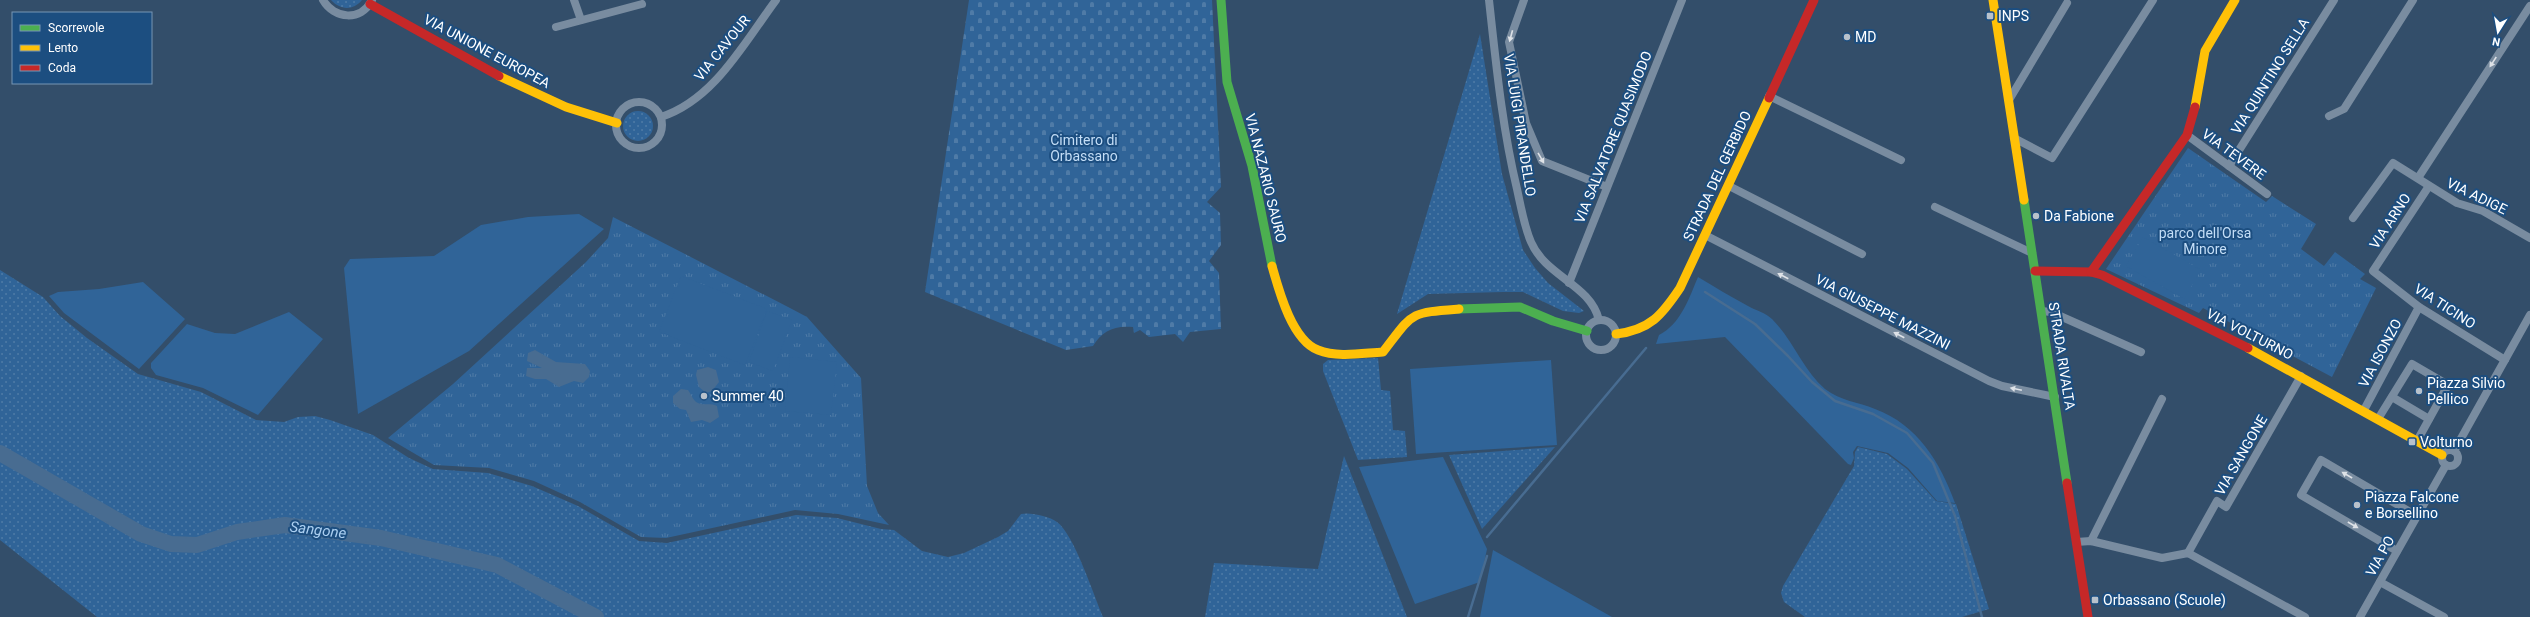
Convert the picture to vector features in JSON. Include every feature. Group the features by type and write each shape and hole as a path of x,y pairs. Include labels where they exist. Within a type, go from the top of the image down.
{"street":[{"name":"VIA UNIONE EUROPEA","path":"323,0 333,12 349,16 364,10 371,2 507,81 566,107 617,123"},
{"path":"574,0 581,20"},
{"name":"VIA CAVOUR","path":"660,117 676,112 709,88 776,0"},
{"name":"VIA NAZARIO SAURO","path":"1221,0 1225,71 1252,166 1275,278 1285,309 1297,331 1318,350 1345,354 1383,352 1410,317 1420,312 1432,311 1520,307 1538,316 1587,331"},
{"name":"VIA LUIGI PIRANDELLO","path":"1489,0 1510,158 1524,222 1531,243 1540,257 1569,283 1588,297 1596,309 1599,320"},
{"path":"1524,0 1509,42 1526,123 1542,161 1607,187"},
{"name":"VIA SALVATORE QUASIMODO","path":"1569,283 1682,0"},
{"name":"STRADA DEL GERBIDO","path":"1616,334 1640,330 1655,318 1689,272 1814,0"},
{"name":"STRADA RIVALTA","path":"1993,0 2088,617"},
{"path":"2014,138 2052,158 2153,0"},
{"path":"2091,272 2187,135 2192,124 2205,51 2234,0"},
{"name":"VIA QUINTINO SELLA","path":"2229,166 2334,0"},
{"path":"2329,116 2344,109 2413,0"},
{"path":"556,27 642,4"},
{"path":"2008,100 2067,4"},
{"path":"2418,178 2530,6"},
{"path":"1769,96 1901,160"},
{"path":"636,103 651,106 660,117 661,132 652,144 646,147 631,147 620,137 617,123 623,110 636,103"},
{"name":"VIA TEVERE","path":"2187,135 2267,194"},
{"name":"VIA ADIGE","path":"2353,218 2393,163 2457,203 2483,211 2530,238"},
{"path":"1729,186 1862,254"},
{"name":"VIA ARNO","path":"2373,272 2429,186"},
{"path":"1934,207 2032,253"},
{"name":"VIA GIUSEPPE MAZZINI","path":"1705,236 1989,381 2002,386 2054,397"},
{"name":"VIA VOLTURNO","path":"2034,271 2091,272 2143,295 2301,376 2442,455"},
{"name":"VIA TICINO","path":"2373,272 2419,307 2505,360"},
{"name":"VIA ISONZO","path":"2364,410 2419,307"},
{"path":"2041,311 2051,312 2141,352"},
{"name":"VIA PO","path":"2360,617 2446,465 2456,463 2458,458 2454,452 2530,314"},
{"path":"1599,320 1611,323 1616,334 1612,346 1600,349 1589,343 1587,331 1592,323 1599,320"},
{"path":"2378,419 2412,364 2448,385 2417,441"},
{"name":"VIA SANGONE","path":"2188,553 2217,501 2226,507 2301,376"},
{"path":"2392,396 2429,419"},
{"path":"2091,541 2162,399"},
{"path":"2446,465 2442,460 2442,455 2447,451 2454,452"},
{"path":"2397,551 2301,495 2321,460 2417,516"},
{"path":"2076,542 2091,541 2162,558 2188,553 2305,617"},
{"path":"2380,582 2444,617"}],"green space":[{"path":"331,0 362,0 355,6 346,8 338,6"},
{"name":"Cimitero di Orbassano","path":"969,0 1212,0 1221,187 1207,202 1220,213 1221,245 1209,261 1219,273 1221,329 1190,332 1183,342 1175,334 1149,337 1140,330 1134,333 1133,327 1120,327 1109,330 1100,336 1093,346 1066,350 925,292"},
{"path":"1480,34 1502,174 1523,250 1535,268 1548,283 1584,311 1579,313 1563,311 1523,292 1503,292 1428,294 1397,314"},
{"path":"638,111 649,115 653,126 649,137 638,141 627,137 623,126 627,115"},
{"name":"parco dell'Orsa Minore","path":"2188,148 2266,202 2272,196 2316,224 2301,249 2324,266 2335,252 2365,274 2360,279 2376,288 2332,377 2203,308 2199,313 2106,269"},
{"path":"579,214 604,229 469,351 358,414 344,268 350,259 434,256 481,225 528,217"},
{"path":"613,217 807,317 861,378 867,486 878,513 889,525 838,514 795,510 666,538 641,537 580,502 534,481 489,468 434,465 388,438 453,384 586,262 608,238"},
{"path":"2143,237 2201,270 2184,299 2126,266"},
{"path":"0,270 43,297 60,316 87,338 138,374 201,392 256,420 284,422 298,417 315,416 373,435 409,458 433,469 488,473 532,486 578,506 639,541 667,543 796,515 837,518 881,529 894,530 922,551 948,557 964,553 998,537 1008,531 1021,514 1044,516 1057,522 1070,539 1083,566 1103,617 97,617 0,540"},
{"path":"681,276 767,309 745,365 659,332"},
{"path":"1698,277 1772,319 1786,336 1810,373 1825,389 1837,396 1875,409 1904,425 1926,447 1934,459 1955,503 1937,501 1908,468 1888,453 1857,446 1853,452 1854,458 1851,465 1848,464 1725,337 1656,344 1659,335 1667,330 1679,317 1688,302"},
{"path":"143,282 185,319 139,369 64,313 49,296 58,292 99,289"},
{"path":"767,311 792,320 773,371 749,362"},
{"path":"289,312 323,339 258,415 203,388 156,375 151,368 151,363 187,324 215,333 235,334"},
{"path":"790,357 837,362 831,415 785,411"},
{"path":"1378,358 1381,390 1390,391 1393,430 1405,431 1407,457 1358,460 1323,371 1323,364 1328,360"},
{"path":"1551,360 1557,445 1416,454 1410,369"},
{"path":"1555,447 1482,529 1449,455"},
{"path":"1858,447 1887,454 1907,469 1936,501 1956,504 1989,609 1962,617 1805,617 1784,602 1781,593 1783,586 1854,466 1855,452"},
{"path":"1344,456 1407,617 1205,617 1214,563 1318,569"},
{"path":"1443,457 1487,549 1480,582 1415,604 1359,467"},
{"path":"1493,550 1612,617 1480,617"}],"shaded area":[{"path":"535,350 556,362 585,364 590,371 589,377 583,383 574,381 559,387 546,379 535,379 526,376 527,368 542,368 527,361 528,353"},
{"path":"708,367 716,370 719,382 712,391 706,393 699,387 696,375 697,370"},
{"path":"681,389 688,390 697,403 717,406 719,417 710,423 702,420 691,422 686,410 680,409 673,403 673,396"}],"waterway":[{"path":"1705,292 1755,324 1812,382 1835,401 1873,414 1907,433 1933,463 1955,516 1982,617"},
{"path":"1487,537 1646,348"},
{"name":"Sangone","path":"0,453 141,534 171,544 197,545 237,532 285,525 381,538 497,565 596,617"},
{"path":"1468,617 1487,556"}],"traffic: fast":[{"path":"1221,0 1227,82 1252,166 1272,266"},
{"path":"2024,200 2067,483"},
{"path":"1459,309 1520,307 1553,321 1587,331"}],"traffic: slow":[{"path":"1993,0 2024,200"},
{"path":"2195,107 2205,51 2235,0"},
{"path":"499,76 566,107 617,123"},
{"path":"1616,334 1638,329 1654,320 1667,306 1680,288 1769,98"},
{"path":"1272,266 1278,288 1288,314 1301,336 1309,345 1318,350 1334,354 1383,352 1407,322 1414,317 1430,312 1459,309"},
{"path":"2248,348 2442,455"}],"traffic: jam":[{"path":"1769,98 1814,0"},
{"path":"370,4 499,76"},
{"path":"2091,272 2187,135 2195,107"},
{"path":"2035,271 2091,272 2102,275 2248,348"},
{"path":"2067,483 2088,617"}],"place":[{"name":"INPS","path":"1990,16"},
{"name":"MD","path":"1847,37"},
{"name":"Da Fabione","path":"2036,216"},
{"name":"Piazza Silvio Pellico","path":"2419,391"},
{"name":"Summer 40","path":"704,396"},
{"name":"Volturno","path":"2412,442"},
{"name":"Piazza Falcone e Borsellino","path":"2357,505"},
{"name":"Orbassano (Scuole)","path":"2095,600"}]}
